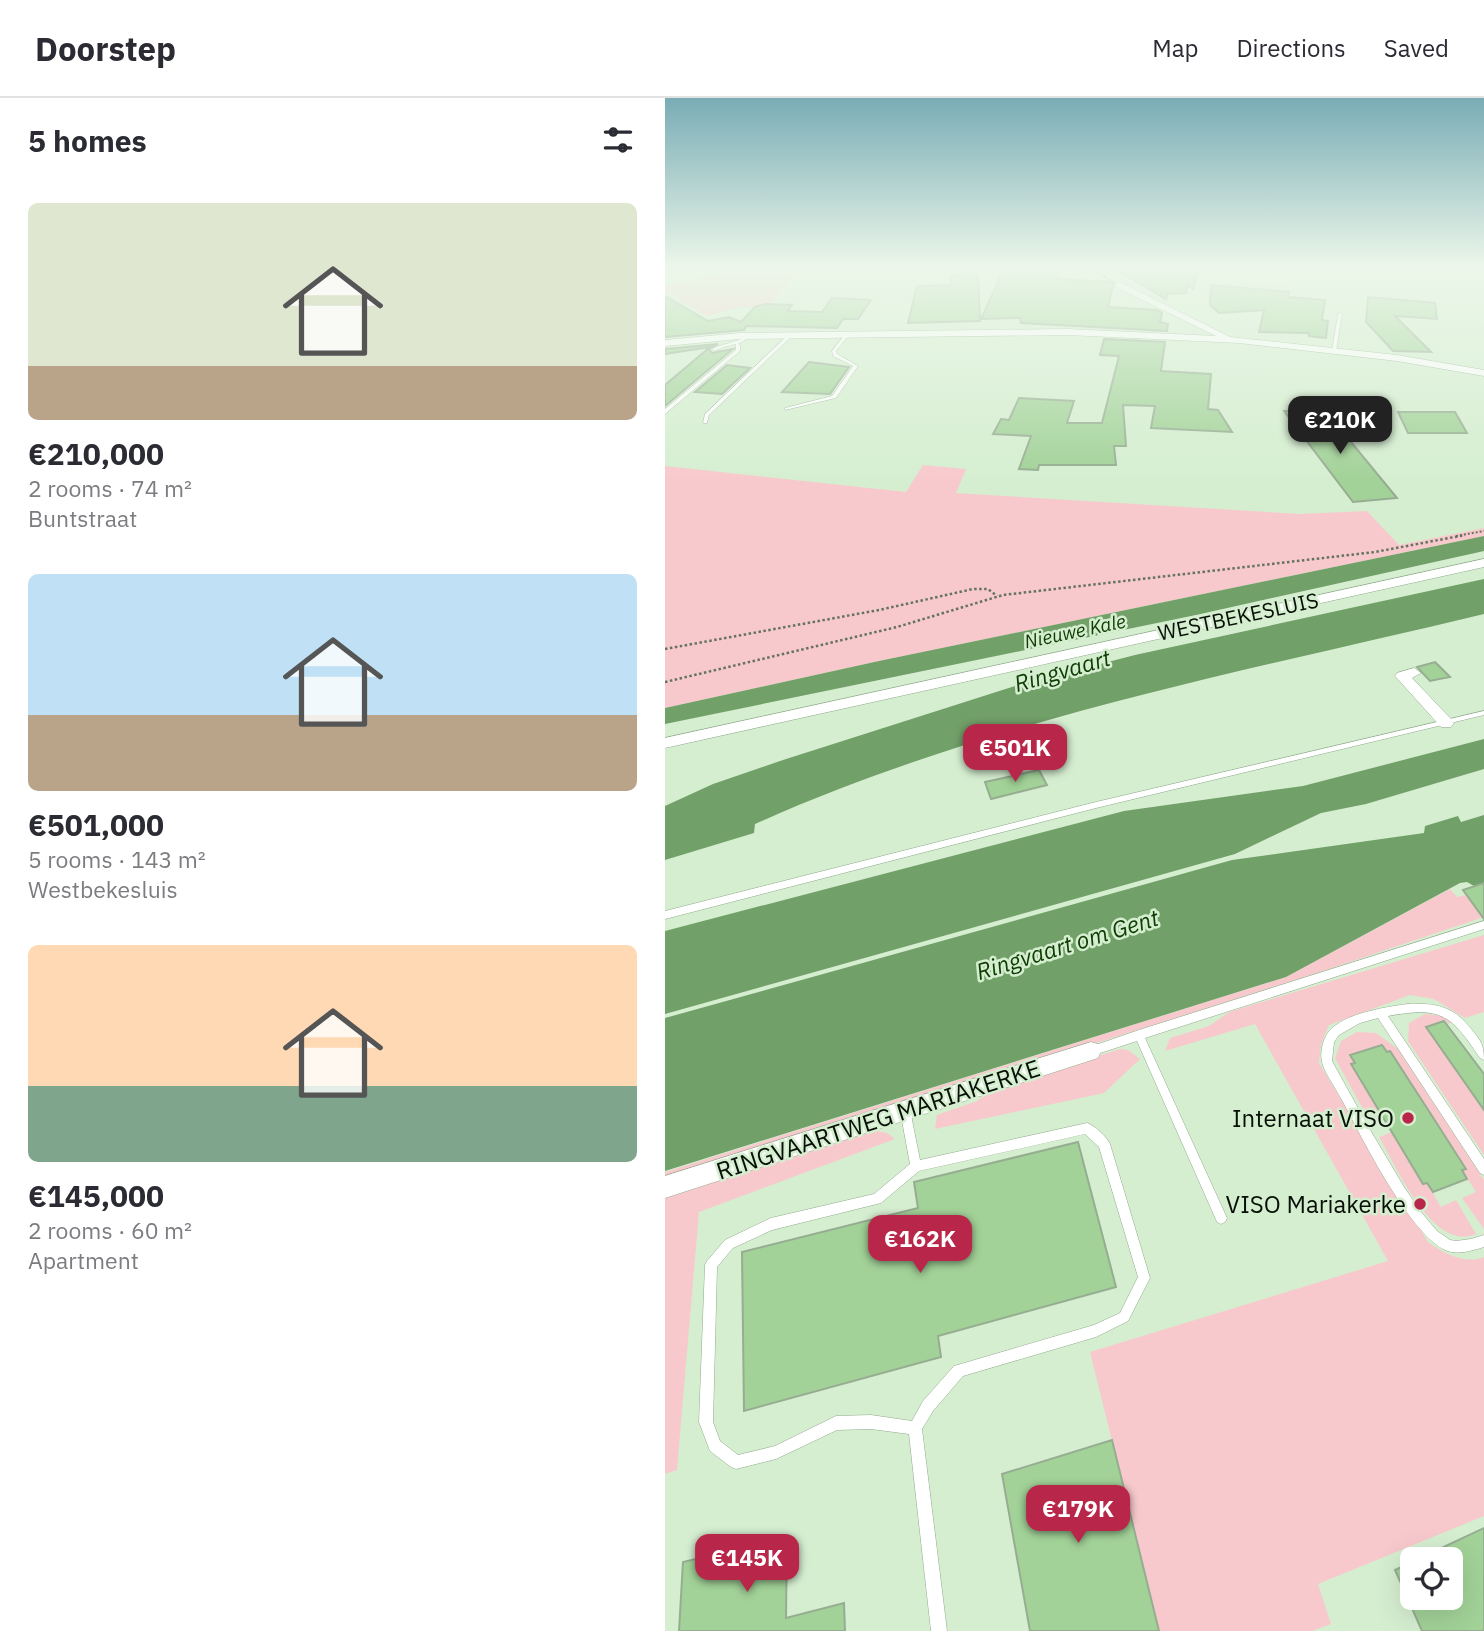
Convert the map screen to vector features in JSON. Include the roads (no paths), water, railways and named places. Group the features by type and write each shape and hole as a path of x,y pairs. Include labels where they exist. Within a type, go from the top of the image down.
{"street":[{"path":"665,342 714,339"},
{"path":"1218,339 1369,355 1484,373"},
{"name":"WESTBEKESLUIS","path":"665,743 1484,563"},
{"path":"1406,681 1446,723"},
{"name":"RINGVAARTWEG MARIAKERKE","path":"665,1187 1091,1051"}],"lane":[{"path":"665,412 738,350 739,345 747,339"},
{"path":"705,422 707,415 787,339"},
{"path":"787,409 834,397 856,366 835,355 845,339"},
{"path":"1334,351 1336,339"},
{"path":"714,350 720,346 739,345"},
{"path":"665,915 1096,805 1484,713"},
{"path":"1091,1051 1484,925"},
{"path":"1484,1055 1449,1013 1429,1006 1405,1007 1335,1032 1327,1046 1327,1062 1420,1223 1447,1245 1472,1246 1484,1241"},
{"path":"1381,1014 1484,1169"},
{"path":"1139,1035 1221,1218"},
{"path":"905,1110 916,1166"},
{"path":"915,1428 871,1422 836,1423 775,1452 736,1462 715,1446 706,1422 711,1265 729,1244 771,1224 877,1199 916,1166 1087,1128 1104,1144 1144,1278 1124,1317 1105,1326 959,1371 928,1406 915,1428 939,1631"}],"water":[{"name":"Nieuwe Kale","path":"1484,536 1484,551 1196,615 665,724 665,708"},
{"path":"1484,579 1484,614 1206,679 1023,727 843,788 755,824 754,833 665,860 665,806 713,784 1015,686 1135,655"},
{"path":"1484,739 1484,769 1366,804 1321,813 1235,854 665,1014 665,931 1124,811 1303,786"},
{"name":"Ringvaart om Gent","path":"1484,815 1484,883 1474,886 1467,882 1460,883 1286,977 665,1171 665,1018 1232,860 1424,833 1425,826 1458,816 1461,822"}],"place":[{"name":"Internaat VISO","path":"1408,1118"},
{"name":"VISO Mariakerke","path":"1420,1204"}],"water label":[{"name":"Ringvaart","path":"1062,670"}]}
